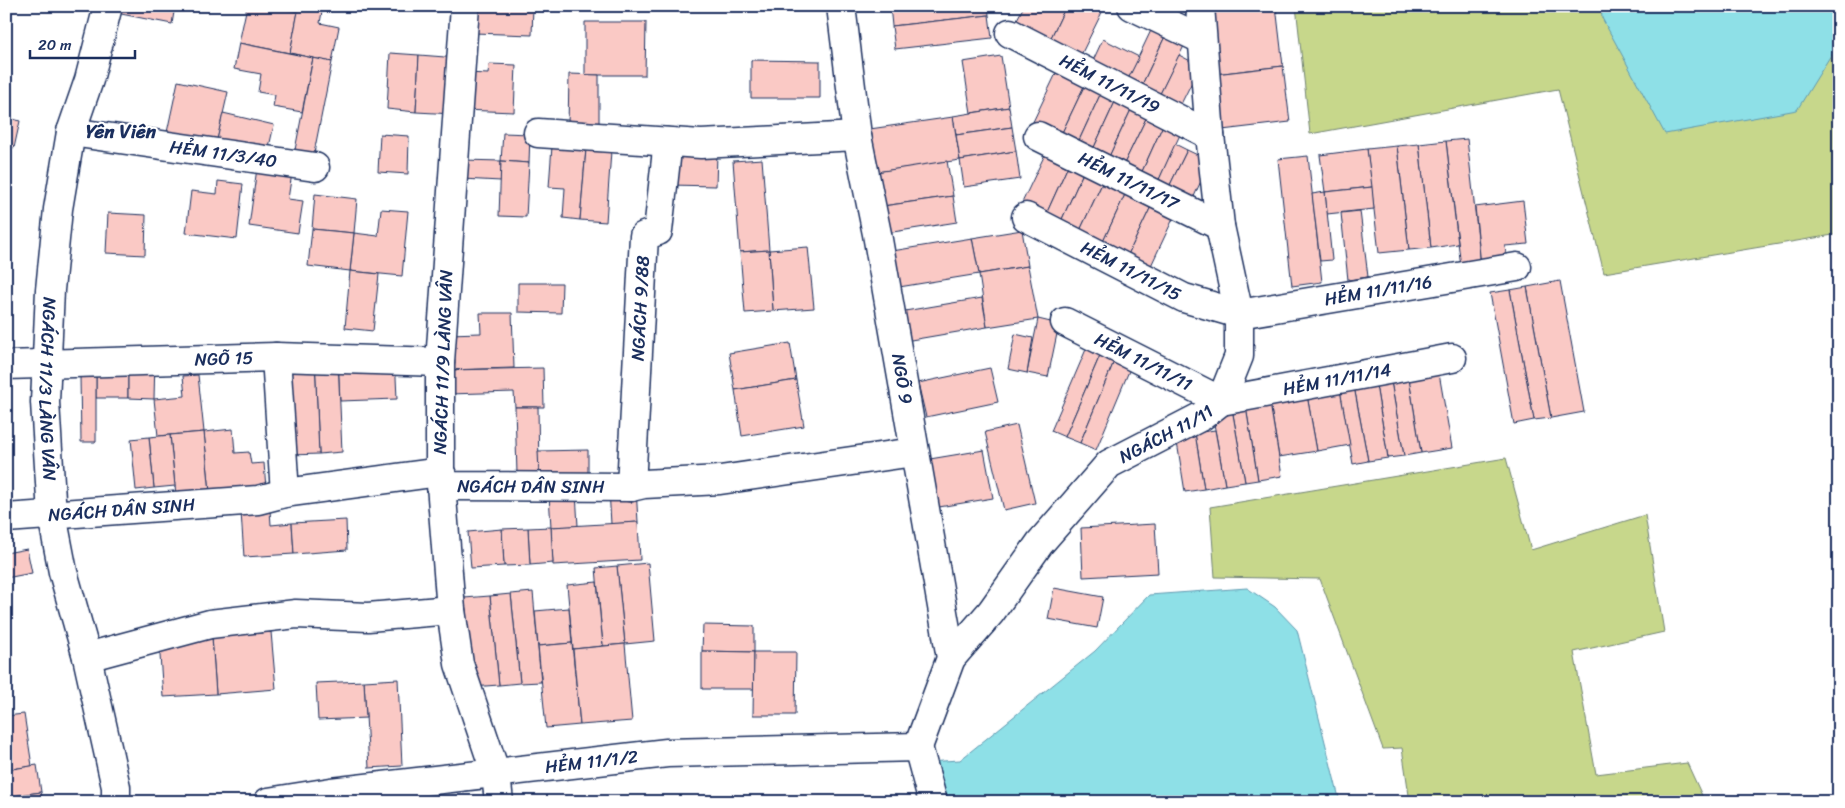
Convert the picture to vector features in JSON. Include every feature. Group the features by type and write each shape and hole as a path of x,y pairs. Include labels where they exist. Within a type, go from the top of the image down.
{"street":[{"name":"NGÁCH 11/3 LÀNG VÂN","path":"108,6 89,80 71,132 58,209 50,290 45,402 52,515 64,572 87,657 116,787 116,802"},
{"name":"NGÁCH 11/9 LÀNG VÂN","path":"465,6 440,362 440,472 451,610 459,664 496,774 499,802"},
{"name":"NGÕ 9","path":"840,6 857,136 914,452 923,490 951,658 918,747"},
{"path":"1132,6 1202,39"},
{"name":"NGÁCH 11/11","path":"951,658 992,612 1040,543 1109,464 1202,416 1220,401 1239,356 1239,314 1220,226 1210,136 1200,6"},
{"name":"HẺM 11/11/19","path":"1010,33 1210,136"},
{"name":"HẺM 11/3/40","path":"71,132 315,167"},
{"path":"538,133 701,144 857,136"},
{"name":"HẺM 11/11/17","path":"1038,136 1220,226"},
{"name":"NGÁCH 9/88","path":"631,487 644,236 658,230 666,159 666,142"},
{"name":"HẺM 11/11/15","path":"1026,217 1184,298 1239,314"},
{"name":"HẺM 11/11/16","path":"1239,314 1517,267"},
{"name":"HẺM 11/11/11","path":"1065,322 1220,401"},
{"name":"NGÕ 15","path":"6,366 276,357 440,362"},
{"path":"276,357 284,493"},
{"name":"HẺM 11/11/14","path":"1220,401 1452,358"},
{"name":"NGÁCH DÂN SINH","path":"6,518 258,500 284,493 440,472 448,486 631,487 644,484 720,480 914,452"},
{"path":"87,657 210,624 296,614 368,617 451,610"},
{"path":"918,747 933,802"},
{"name":"HẺM 11/1/2","path":"268,802 331,792 667,753 918,747"}],"green space":[{"path":"1296,6 1839,6 1839,234 1604,273 1558,89 1310,134"},
{"path":"1506,458 1531,550 1645,515 1664,632 1574,652 1596,774 1687,763 1705,802 1410,802 1402,748 1383,749 1320,579 1215,577 1210,507"}],"water":[{"path":"1601,6 1831,6 1839,23 1839,42 1797,110 1665,134 1602,18"},
{"path":"1247,588 1275,607 1297,630 1340,802 961,802 949,797 918,797 926,762 960,760 1095,651 1149,595"}],"building":[{"path":"112,6 175,6 172,24 111,12"},
{"path":"247,6 271,6 298,12 290,53 239,43"},
{"path":"299,6 323,6 320,23 339,27 332,62 290,53"},
{"path":"475,6 533,6 532,35 474,33"},
{"path":"890,6 988,6 989,15 892,26"},
{"path":"1024,6 1066,6 1047,46 1012,29"},
{"path":"1066,6 1105,6 1078,61 1047,46"},
{"path":"1213,6 1276,6 1283,66 1215,74"},
{"path":"989,15 992,38 895,49 892,26"},
{"path":"585,22 646,22 645,75 585,75"},
{"path":"1155,22 1169,28 1139,91 1125,85"},
{"path":"1169,28 1188,38 1157,100 1139,91"},
{"path":"1103,39 1139,57 1125,85 1090,67"},
{"path":"239,43 313,58 302,112 273,107 275,95 258,92 261,74 234,69"},
{"path":"390,53 419,55 416,112 387,109"},
{"path":"419,55 458,58 454,114 416,112"},
{"path":"1179,55 1200,66 1178,110 1157,100"},
{"path":"1001,56 1009,107 971,113 963,62"},
{"path":"313,58 332,62 312,163 293,160"},
{"path":"751,60 820,61 820,98 751,98"},
{"path":"1061,63 1089,76 1059,139 1031,126"},
{"path":"489,64 516,65 514,112 463,110 466,73 488,74"},
{"path":"1283,66 1290,122 1222,130 1215,74"},
{"path":"569,74 599,75 599,129 568,128"},
{"path":"1089,76 1105,84 1076,147 1059,139"},
{"path":"178,81 228,92 215,149 166,137"},
{"path":"1105,84 1120,91 1091,154 1076,147"},
{"path":"1120,91 1136,99 1107,161 1091,154"},
{"path":"1136,99 1152,106 1122,168 1107,161"},
{"path":"1152,106 1168,114 1140,176 1122,168"},
{"path":"1009,107 1012,127 956,135 953,116"},
{"path":"223,113 274,125 266,160 215,149"},
{"path":"1168,114 1186,122 1157,184 1140,176"},
{"path":"6,117 20,121 14,148 6,146"},
{"path":"953,117 960,160 870,173 863,130"},
{"path":"1012,127 1016,151 960,160 956,135"},
{"path":"503,133 530,134 529,163 501,161"},
{"path":"380,134 409,136 408,174 378,172"},
{"path":"1467,139 1481,265 1461,267 1446,141"},
{"path":"1446,141 1458,244 1431,248 1419,144"},
{"path":"1175,144 1187,150 1168,189 1157,184"},
{"path":"1419,144 1431,248 1409,250 1397,146"},
{"path":"552,146 586,149 580,220 563,218 565,188 549,187"},
{"path":"1049,146 1072,157 1043,221 1019,209"},
{"path":"1397,146 1409,250 1379,253 1367,149"},
{"path":"586,149 611,151 606,222 580,220"},
{"path":"1367,149 1372,187 1325,192 1320,155"},
{"path":"1187,150 1210,161 1192,201 1168,189"},
{"path":"1016,151 1020,179 964,187 960,160"},
{"path":"671,153 717,154 716,186 670,185"},
{"path":"1308,156 1322,282 1292,286 1278,159"},
{"path":"1072,157 1087,164 1058,228 1043,221"},
{"path":"762,159 769,250 740,252 733,161"},
{"path":"463,160 501,161 501,181 462,179"},
{"path":"501,161 529,163 526,217 499,216"},
{"path":"947,161 953,196 876,207 870,173"},
{"path":"1087,164 1107,173 1077,237 1058,228"},
{"path":"257,168 292,173 288,199 303,201 298,233 249,226"},
{"path":"1107,173 1130,184 1100,248 1077,237"},
{"path":"218,181 243,184 237,239 186,233 191,191 217,194"},
{"path":"1130,184 1156,196 1126,259 1100,248"},
{"path":"1372,187 1374,209 1327,214 1325,192"},
{"path":"1325,192 1332,260 1320,261 1312,194"},
{"path":"315,194 357,199 354,233 312,229"},
{"path":"953,196 957,222 880,234 876,207"},
{"path":"1156,196 1179,206 1149,270 1126,259"},
{"path":"1523,201 1528,244 1505,246 1507,262 1481,265 1475,207"},
{"path":"381,209 408,211 402,276 350,271 354,233 378,236"},
{"path":"1360,211 1368,277 1348,280 1341,213"},
{"path":"108,213 146,215 145,255 106,253"},
{"path":"312,229 354,233 350,271 308,266"},
{"path":"1022,230 1028,266 979,274 972,238"},
{"path":"972,238 979,274 893,288 886,252"},
{"path":"808,247 814,308 773,311 769,250"},
{"path":"769,250 773,311 745,313 740,252"},
{"path":"1028,266 1038,319 987,327 979,274"},
{"path":"350,271 379,274 373,331 345,328"},
{"path":"1560,281 1584,412 1551,418 1527,287"},
{"path":"518,283 562,283 561,313 518,312"},
{"path":"1527,287 1551,418 1534,420 1510,290"},
{"path":"1510,290 1534,420 1514,424 1490,293"},
{"path":"982,298 987,327 905,341 899,312"},
{"path":"480,313 512,313 514,368 448,370 448,334 481,333"},
{"path":"1038,319 1059,324 1048,377 1027,373"},
{"path":"1015,334 1033,338 1027,373 1008,369"},
{"path":"1090,340 1104,346 1065,437 1051,431"},
{"path":"790,343 796,380 735,390 729,353"},
{"path":"1104,346 1118,352 1080,443 1065,437"},
{"path":"1118,352 1134,359 1096,450 1080,443"},
{"path":"395,356 397,399 340,401 338,359"},
{"path":"96,359 128,359 128,398 96,398"},
{"path":"128,359 155,359 154,399 128,398"},
{"path":"315,359 338,359 342,452 319,454"},
{"path":"315,359 319,454 291,455 287,360"},
{"path":"1437,362 1452,448 1421,453 1407,367"},
{"path":"1407,367 1421,453 1404,456 1389,370"},
{"path":"543,368 544,407 515,407 514,392 449,394 448,370"},
{"path":"990,368 998,402 926,417 918,383"},
{"path":"1389,370 1404,456 1388,458 1374,373"},
{"path":"1374,373 1388,458 1368,461 1352,376"},
{"path":"96,375 96,442 81,442 80,376"},
{"path":"198,375 204,432 158,436 154,399 185,396 183,376"},
{"path":"1352,376 1368,461 1353,464 1338,379"},
{"path":"1338,379 1350,445 1317,451 1305,384"},
{"path":"796,380 804,426 742,436 735,390"},
{"path":"1305,384 1317,451 1279,457 1268,390"},
{"path":"1269,397 1282,476 1258,480 1245,401"},
{"path":"1245,401 1258,480 1245,482 1231,403"},
{"path":"1231,403 1245,482 1225,485 1211,407"},
{"path":"515,407 538,407 539,473 517,474"},
{"path":"1017,425 1035,503 1004,510 985,432"},
{"path":"233,429 235,453 249,452 251,464 264,463 266,488 210,493 204,432"},
{"path":"1215,430 1225,485 1204,489 1195,433"},
{"path":"204,432 210,493 176,496 170,435"},
{"path":"1195,433 1204,489 1185,492 1176,436"},
{"path":"170,435 175,486 154,488 149,437"},
{"path":"149,437 154,488 136,490 131,439"},
{"path":"588,450 588,473 539,473 538,451"},
{"path":"984,450 993,498 939,507 930,459"},
{"path":"636,488 638,522 611,524 609,489"},
{"path":"576,493 578,526 551,527 549,495"},
{"path":"270,510 271,525 292,523 294,554 244,557 241,512"},
{"path":"346,520 347,550 294,554 292,523"},
{"path":"638,522 640,560 553,565 551,527"},
{"path":"1155,524 1158,573 1083,577 1081,528"},
{"path":"551,527 553,563 530,565 528,528"},
{"path":"528,528 530,565 504,566 502,529"},
{"path":"502,529 504,566 471,568 468,532"},
{"path":"27,549 32,573 6,578 6,553"},
{"path":"648,563 655,641 625,644 617,566"},
{"path":"617,566 625,644 603,646 596,568"},
{"path":"597,582 603,646 573,649 567,585"},
{"path":"1054,588 1103,597 1097,628 1048,619"},
{"path":"533,592 541,682 520,683 511,594"},
{"path":"511,594 520,683 499,685 490,596"},
{"path":"490,596 499,685 472,687 464,598"},
{"path":"569,608 572,643 538,646 535,611"},
{"path":"703,625 754,626 754,652 702,651"},
{"path":"271,632 276,689 216,694 212,637"},
{"path":"212,637 216,694 163,697 159,641"},
{"path":"572,643 580,725 546,728 538,646"},
{"path":"625,644 632,721 580,725 573,649"},
{"path":"702,651 754,652 754,689 702,689"},
{"path":"754,652 796,652 795,715 753,715"},
{"path":"398,679 402,766 369,768 364,681"},
{"path":"364,681 366,718 318,720 316,683"},
{"path":"24,714 32,766 12,769 6,735 6,716"},
{"path":"6,735 12,769 6,770"},
{"path":"37,765 41,792 6,797 6,770"},
{"path":"41,792 43,800 6,802 6,797"}],"district":[{"name":"Yên Viên","path":"121,131"}]}
